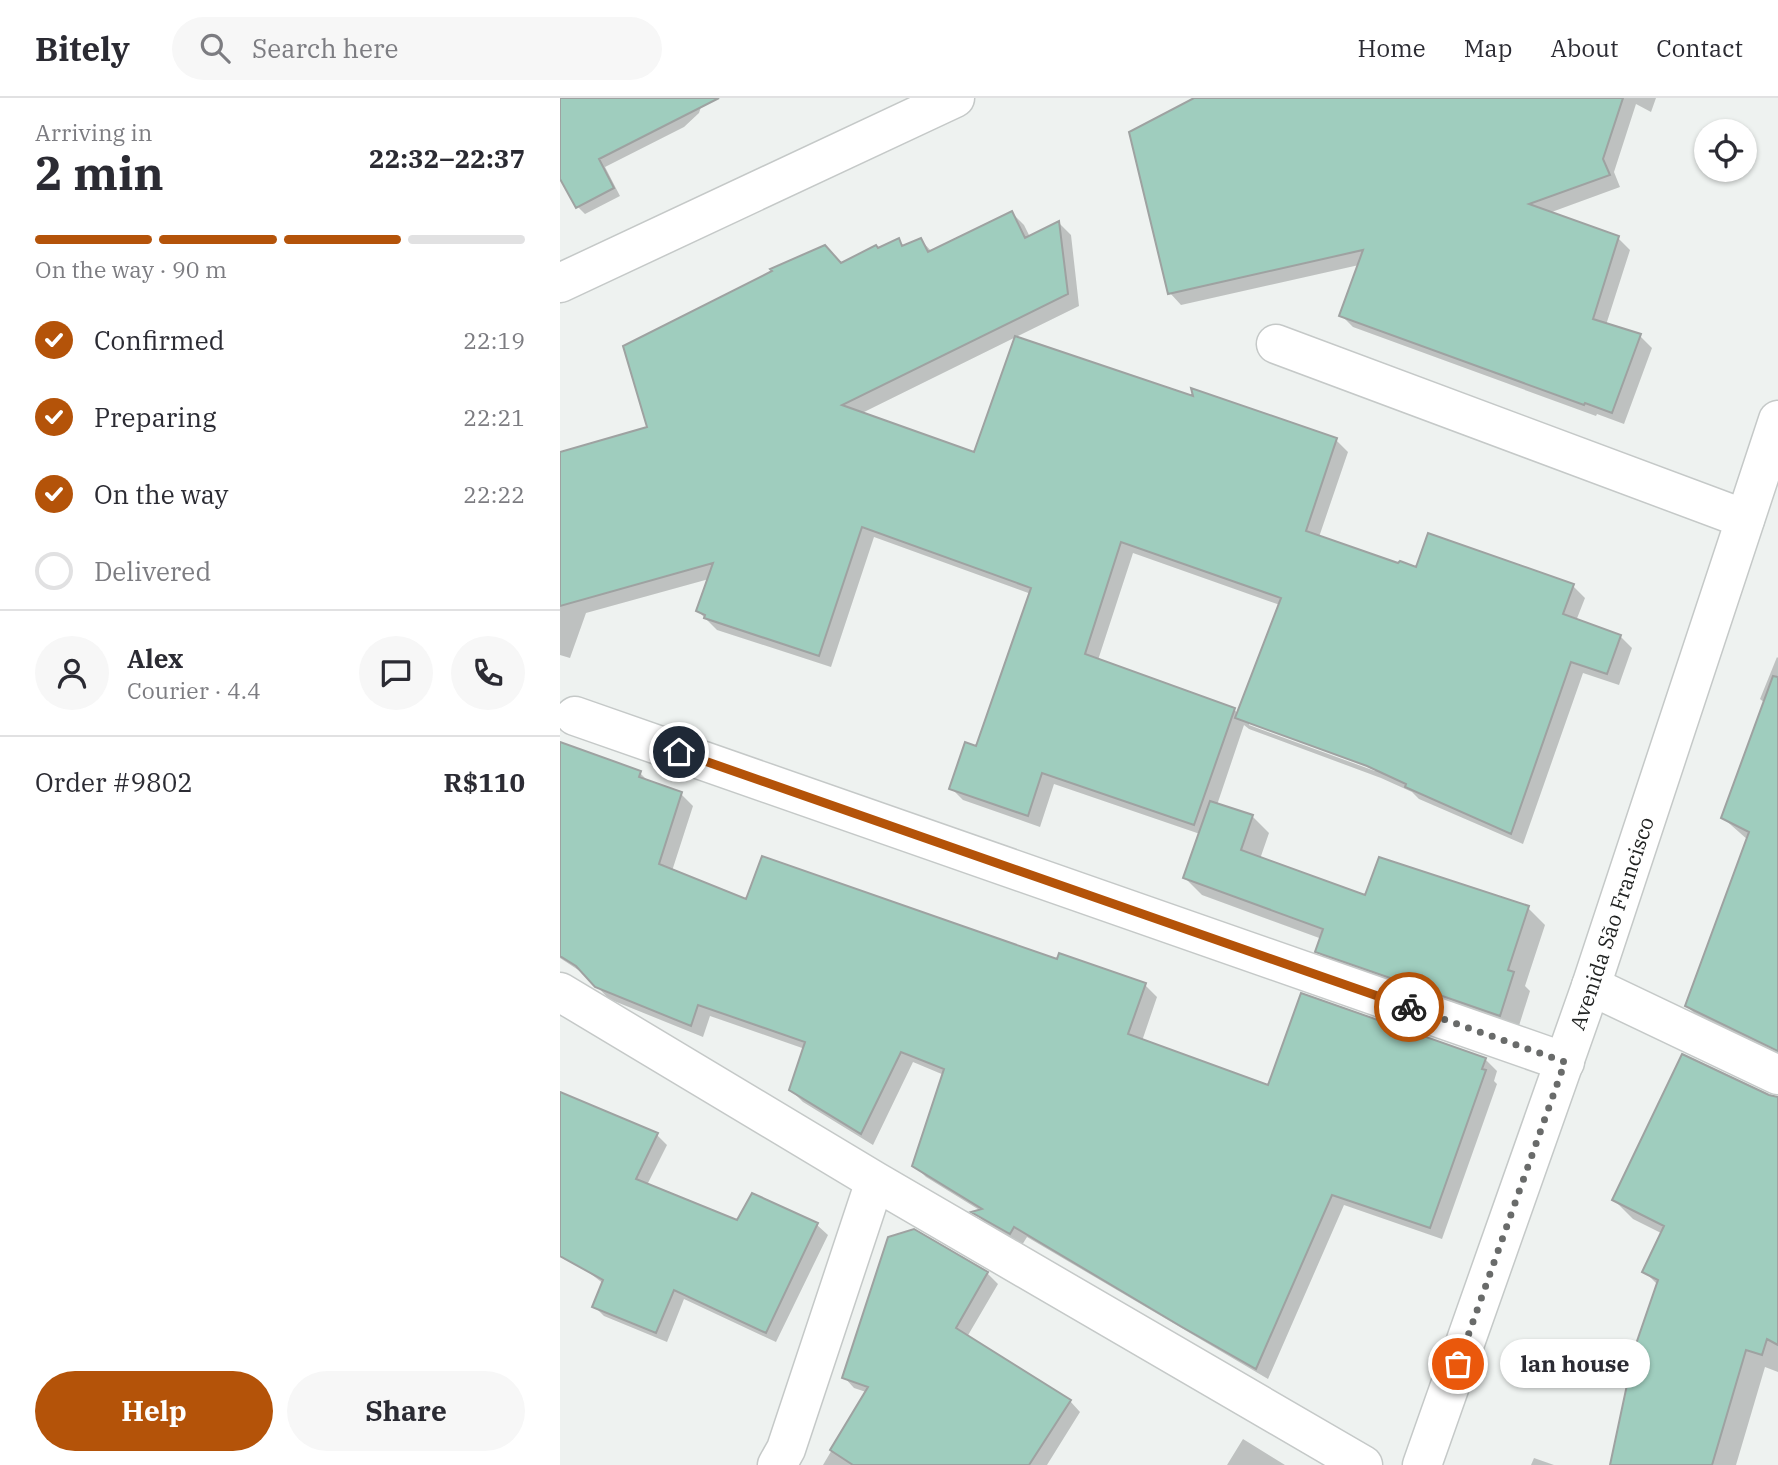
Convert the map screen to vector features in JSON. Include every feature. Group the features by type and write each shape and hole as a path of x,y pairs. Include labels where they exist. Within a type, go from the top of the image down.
{"street":[{"path":"560,283 956,98"},
{"path":"1276,344 1745,519"},
{"name":"Avenida São Francisco","path":"1422,1465 1591,986 1778,420"},
{"path":"575,716 1565,1062"},
{"path":"1591,986 1778,1075"},
{"path":"560,992 875,1181 1363,1465"},
{"path":"777,1465 786,1449 875,1181"}],"building":[{"path":"560,98 719,98 599,159 614,188 576,208 560,179"},
{"path":"1194,98 1623,98 1603,159 1610,175 1529,204 1619,236 1593,319 1641,334 1612,413 1339,316 1363,250 1168,294 1129,132"},
{"path":"1012,211 1025,238 1059,221 1068,294 842,405 974,452 1015,336 1193,396 1191,388 1337,438 1306,531 1416,567 1428,533 1574,584 1563,614 1621,635 1607,674 1571,662 1511,834 1405,787 1406,784 1367,766 1235,718 1281,598 1121,542 1085,654 1235,708 1194,825 1042,773 1028,816 949,789 965,742 976,746 1031,588 862,527 819,656 704,618 705,615 696,611 713,563 560,606 560,452 647,427 623,346 772,271 770,269 825,245 841,263 876,245 878,248 899,238 902,246 921,238 928,252"},
{"path":"1773,676 1778,677 1778,1051 1685,1006 1749,832 1721,818"},
{"path":"560,742 641,771 639,777 682,792 659,864 746,899 762,856 1057,959 1059,953 1146,983 1128,1034 1268,1085 1301,993 1486,1058 1482,1069 1486,1070 1430,1228 1332,1195 1256,1369 1014,1227 1010,1234 971,1212 982,1209 912,1166 944,1069 901,1052 861,1134 789,1090 805,1042 698,1005 691,1026 595,987 576,966 560,956"},
{"path":"1210,801 1253,815 1241,850 1365,895 1379,857 1529,906 1508,970 1514,972 1500,1016 1315,952 1323,929 1183,878"},
{"path":"1682,1054 1778,1097 1778,1345 1767,1339 1762,1355 1746,1350 1712,1465 1610,1465 1635,1347 1658,1280 1642,1272 1664,1226 1612,1200"},
{"path":"560,1092 658,1133 636,1179 737,1220 752,1193 818,1223 766,1333 674,1290 656,1333 592,1307 603,1280 560,1256"},
{"path":"914,1229 988,1272 956,1328 1071,1400 1029,1465 853,1465 830,1450 868,1387 842,1378 888,1237"}],"way so far":[{"path":"1409,1007 1565,1062 1458,1364"}],"place":[{"name":"lan house","path":"1458,1364"}],"route":[{"path":"679,752 1409,1007"}]}
